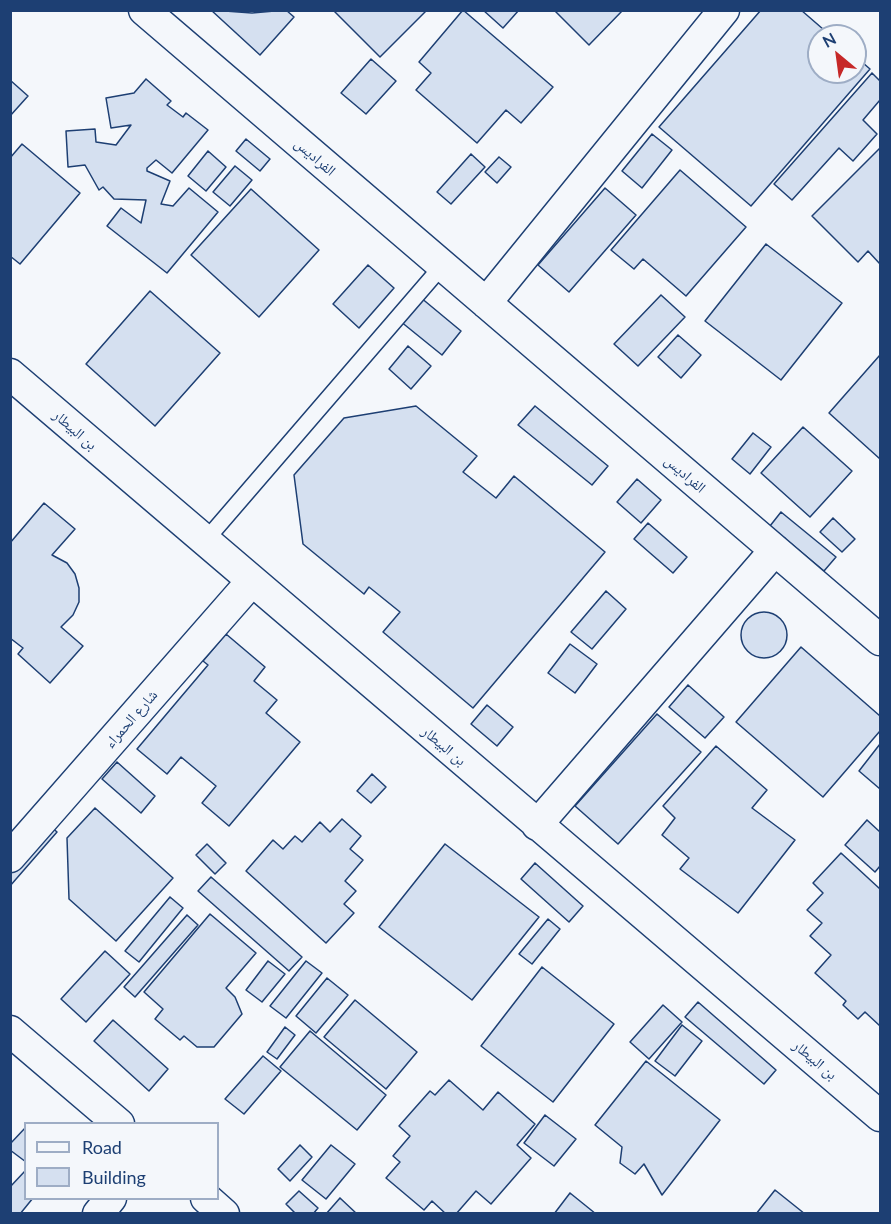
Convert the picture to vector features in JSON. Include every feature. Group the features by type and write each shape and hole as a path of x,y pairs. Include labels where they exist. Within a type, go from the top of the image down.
{"street":[{"name":"الفراديس","path":"144,10 880,640"},
{"path":"486,303 724,10"},
{"name":"بن البيطار","path":"10,374 251,582 880,1116"},
{"path":"537,825 775,550"},
{"name":"شارع الحمراء","path":"10,857 251,582"},
{"path":"10,1031 117,1122"},
{"path":"98,1214 109,1200"},
{"path":"208,1200 224,1214"}],"lane":[{"path":"205,541 442,266"}],"building":[{"path":"211,10 252,13 286,10 294,17 260,55"},
{"path":"333,10 427,10 380,57"},
{"path":"463,10 553,87 521,123 506,110 477,143 416,90 431,73 419,62"},
{"path":"483,10 519,10 503,28"},
{"path":"554,10 623,10 589,45"},
{"path":"761,10 801,10 817,24 807,24 807,84 857,84 751,206 659,127"},
{"path":"371,59 396,81 366,114 341,93"},
{"path":"872,73 880,81 880,100 863,120 877,134 853,161 839,148 792,200 774,184 862,84 867,84 867,79"},
{"path":"146,79 171,101 167,105 183,117 186,113 208,130 172,173 156,160 147,168 147,171 170,181 161,204 173,206 189,188 218,212 167,273 107,226 121,208 141,223 146,200 114,199 103,187 99,190 85,165 68,167 66,131 95,129 96,142 116,145 131,125 111,128 106,98 134,93"},
{"path":"10,80 28,96 10,116"},
{"path":"652,134 672,150 642,188 622,171"},
{"path":"246,139 270,159 260,171 236,151"},
{"path":"22,144 80,193 20,264 10,256 10,158"},
{"path":"880,148 880,264 868,251 858,262 812,216"},
{"path":"208,151 226,167 206,191 188,176"},
{"path":"471,154 485,167 451,204 437,192"},
{"path":"499,157 511,167 497,183 485,172"},
{"path":"235,166 252,180 230,206 213,192"},
{"path":"680,170 746,227 686,296 643,259 634,269 611,250"},
{"path":"605,188 636,215 569,292 538,265"},
{"path":"251,189 319,250 259,317 191,255"},
{"path":"766,244 842,303 781,380 705,321"},
{"path":"368,265 394,288 359,328 333,304"},
{"path":"150,291 220,353 155,426 86,364"},
{"path":"661,295 685,317 638,366 614,344"},
{"path":"420,297 461,331 442,355 400,321"},
{"path":"678,335 701,355 681,378 658,357"},
{"path":"408,346 431,366 411,389 389,369"},
{"path":"880,355 880,459 829,413"},
{"path":"416,406 477,456 463,472 496,498 514,476 605,552 473,708 383,632 400,612 369,587 364,594 303,544 294,475 344,418"},
{"path":"535,406 608,466 592,485 518,425"},
{"path":"803,427 852,471 810,517 761,473"},
{"path":"753,433 771,447 750,474 732,459"},
{"path":"637,479 661,500 641,523 617,502"},
{"path":"44,503 75,529 52,555 67,563 75,574 79,588 79,602 73,615 61,627 83,646 50,683 18,654 23,648 10,638 10,543"},
{"path":"781,512 836,557 824,571 770,526"},
{"path":"833,518 855,539 842,552 820,532"},
{"path":"648,523 687,557 673,573 634,539"},
{"path":"606,591 626,609 592,649 571,632"},
{"path":"764,612 773,613 781,618 786,626 786,644 781,652 773,657 764,658 755,657 747,652 742,644 741,635 742,626 747,618 755,613"},
{"path":"226,634 265,667 254,681 277,700 266,713 300,742 229,826 202,803 216,786 181,757 167,774 137,749 208,665 203,661"},
{"path":"570,644 597,664 575,693 548,673"},
{"path":"801,647 880,716 880,731 823,797 736,722"},
{"path":"688,685 724,717 705,738 669,707"},
{"path":"487,705 513,727 497,746 471,724"},
{"path":"657,714 701,752 618,844 575,806"},
{"path":"880,744 880,789 859,771"},
{"path":"716,746 767,790 752,808 795,840 738,913 680,869 689,858 662,835 675,818 663,806"},
{"path":"117,762 155,796 141,813 102,779"},
{"path":"372,774 386,787 371,803 357,791"},
{"path":"95,808 173,878 116,941 69,899 67,838"},
{"path":"342,819 361,836 350,849 363,860 345,881 356,891 344,904 354,913 326,943 246,871 273,840 283,849 295,836 302,842 320,822 330,832"},
{"path":"867,820 880,832 880,866 875,872 845,845"},
{"path":"45,821 57,832 10,886 10,861"},
{"path":"207,844 226,863 215,874 196,855"},
{"path":"445,844 539,917 472,1000 379,927"},
{"path":"841,853 880,889 880,1026 865,1012 858,1019 843,1005 846,1001 815,973 831,955 810,936 822,923 807,910 823,893 813,883"},
{"path":"535,863 583,906 569,922 521,879"},
{"path":"211,877 302,957 289,971 198,891"},
{"path":"170,897 183,908 139,962 125,951"},
{"path":"210,914 256,953 226,988 235,997 242,1014 214,1047 197,1047 184,1036 180,1040 155,1019 163,1009 144,992"},
{"path":"187,915 198,925 135,997 124,987"},
{"path":"548,919 560,929 532,964 519,954"},
{"path":"105,951 130,974 86,1022 61,999"},
{"path":"268,961 285,974 262,1002 246,990"},
{"path":"306,961 322,973 286,1018 270,1006"},
{"path":"542,967 614,1024 553,1102 481,1046"},
{"path":"327,978 348,995 316,1033 296,1016"},
{"path":"355,1000 417,1052 386,1089 324,1037"},
{"path":"698,1002 776,1070 764,1084 685,1017"},
{"path":"663,1005 682,1022 649,1059 630,1042"},
{"path":"113,1020 168,1069 149,1091 94,1041"},
{"path":"682,1025 702,1041 675,1076 655,1061"},
{"path":"285,1027 295,1035 277,1059 267,1052"},
{"path":"310,1031 386,1095 357,1130 280,1067"},
{"path":"263,1056 281,1071 244,1114 225,1099"},
{"path":"646,1061 720,1120 662,1195 644,1164 635,1174 620,1163 622,1147 595,1125"},
{"path":"449,1080 483,1110 498,1092 535,1124 517,1145 531,1158 491,1204 476,1191 456,1214 446,1214 432,1201 424,1210 386,1178 400,1162 393,1156 410,1136 399,1126 430,1091 435,1095"},
{"path":"545,1115 576,1139 554,1166 524,1143"},
{"path":"24,1129 24,1160 10,1150 10,1144"},
{"path":"300,1145 312,1157 290,1181 278,1169"},
{"path":"331,1145 355,1164 326,1199 302,1180"},
{"path":"24,1172 24,1200 31,1200 20,1214 10,1214 10,1187"},
{"path":"775,1190 805,1214 756,1214"},
{"path":"299,1191 318,1208 313,1214 296,1214 286,1204"},
{"path":"570,1193 596,1214 554,1214"},
{"path":"340,1198 357,1214 326,1214"}]}
